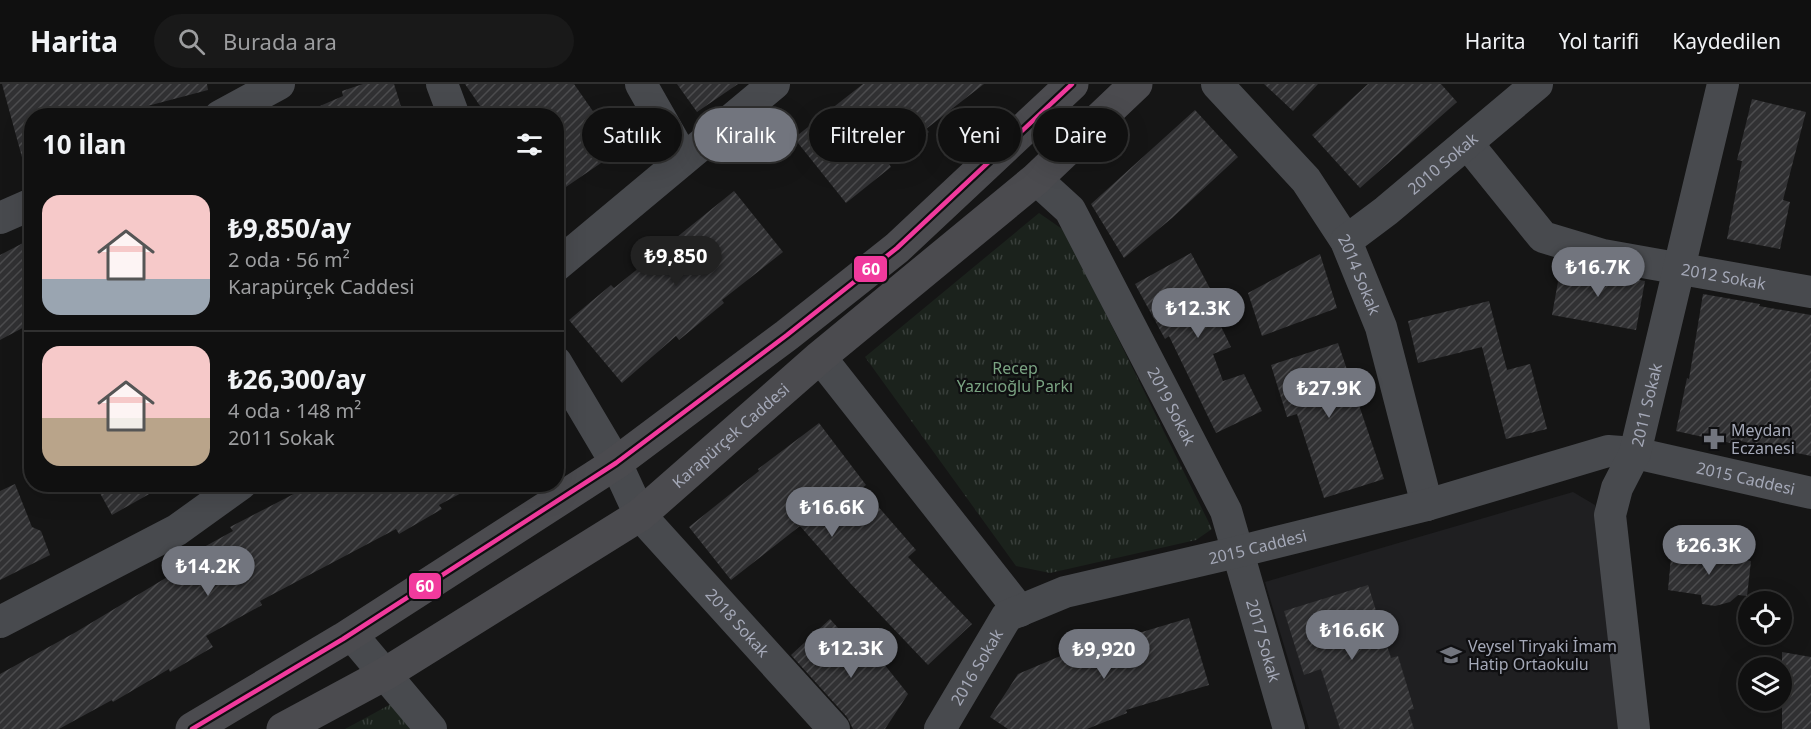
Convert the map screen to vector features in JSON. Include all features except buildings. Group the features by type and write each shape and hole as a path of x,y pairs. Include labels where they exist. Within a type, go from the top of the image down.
{"main road":[{"path":"192,729 351,634 616,463 787,335 897,248 1072,84"},
{"name":"Karapürçek Caddesi","path":"283,729 385,674 640,515 820,357 1036,179 1136,84"}],"street":[{"path":"235,108 279,84"},
{"path":"442,84 451,108"},
{"path":"641,84 683,158"},
{"path":"564,259 774,84"},
{"name":"2014 Sokak","path":"1217,84 1306,180 1346,241 1381,327 1427,505"},
{"name":"2010 Sokak","path":"1346,241 1386,211 1537,84"},
{"name":"2011 Sokak","path":"1634,729 1610,515 1617,488 1635,453 1723,84"},
{"name":"2012 Sokak","path":"1467,143 1543,237 1603,255 1811,292"},
{"name":"2019 Sokak","path":"1036,179 1070,210 1226,511 1237,552"},
{"path":"0,218 24,208"},
{"path":"820,357 1020,611"},
{"name":"2018 Sokak","path":"564,375 616,463 640,515 834,729"},
{"name":"2015 Caddesi","path":"1020,611 1065,592 1427,505 1608,451 1635,453 1811,493"},
{"path":"0,622 177,530 230,492"},
{"name":"2017 Sokak","path":"1237,552 1289,729"},
{"name":"2016 Sokak","path":"940,729 1007,616 1020,611"},
{"path":"351,634 431,729"}],"shaded area":[{"name":"Veysel Tiryaki İmam Hatip Ortaokulu","path":"1573,492 1595,505 1624,729 1309,729 1265,582"}],"green space":[{"name":"Recep Yazıcıoğlu Parkı","path":"1039,213 1065,231 1212,529 1196,540 1050,573 1016,566 865,357"},
{"path":"391,704 410,729 345,729"}],"transit line":[{"name":"60","path":"192,729 343,639 616,463 787,335 897,248 1072,84"}],"place":[{"name":"Meydan Eczanesi","path":"1714,439"},
{"name":"Veysel Tiryaki İmam Hatip Ortaokulu","path":"1451,655"}]}
